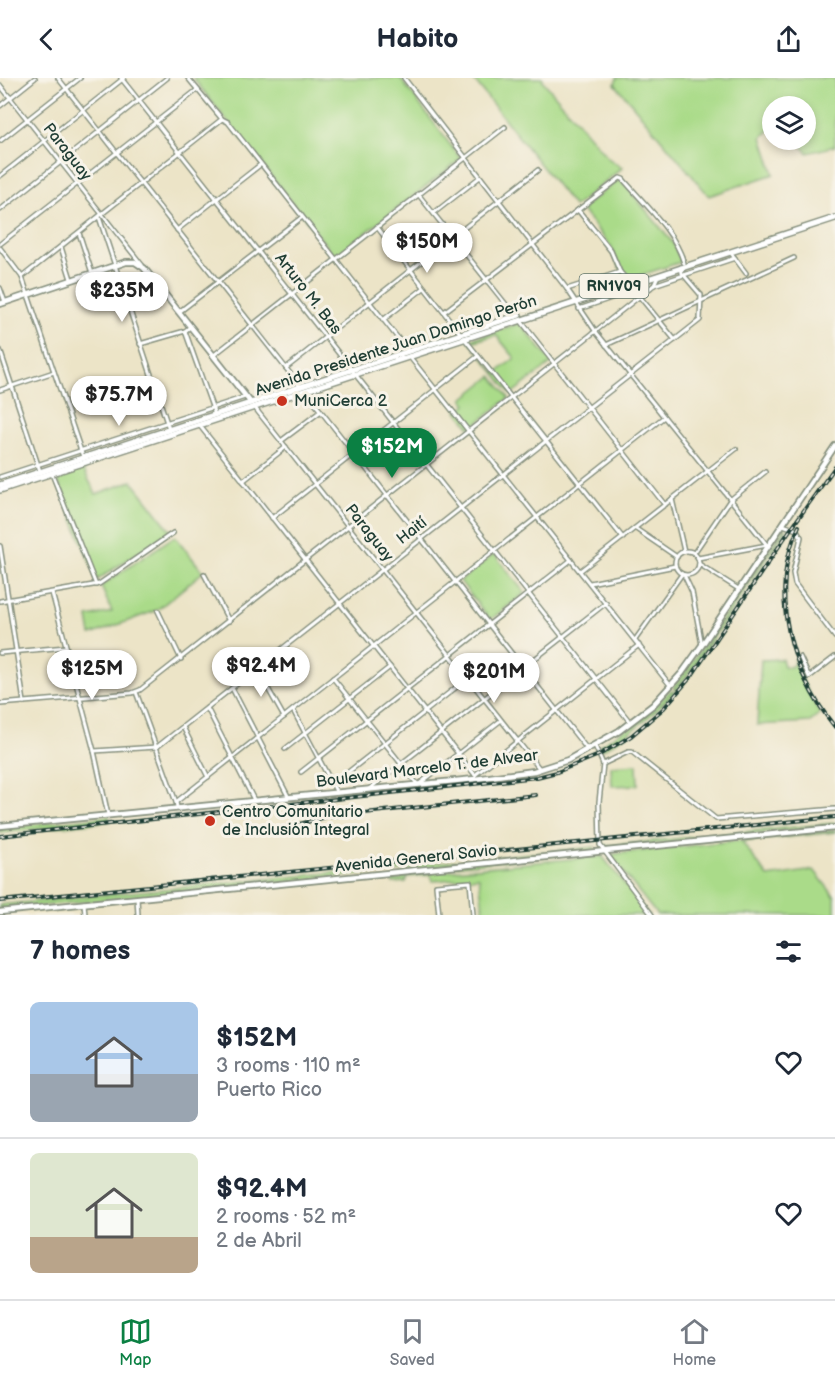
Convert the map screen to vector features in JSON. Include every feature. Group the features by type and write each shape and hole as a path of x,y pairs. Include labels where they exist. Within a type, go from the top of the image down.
{"main road":[{"name":"Avenida Presidente Juan Domingo Perón","path":"572,298 659,275 683,265 835,216"},
{"name":"Avenida Presidente Juan Domingo Perón","path":"0,487 215,415 303,389 572,298 730,251 835,216"},
{"path":"3,303 114,266 132,262 143,267"},
{"name":"Paraguay","path":"143,267 179,313 188,329 252,405"},
{"name":"Avenida Presidente Juan Domingo Perón","path":"0,487 52,473 252,405"},
{"name":"Boulevard Marcelo T. de Alvear","path":"0,826 108,815 177,805 337,793 540,770 588,750 631,723 671,686 740,590 835,446"},
{"name":"Avenida General Savio","path":"0,912 32,912 84,903 604,853 835,828"}],"street":[{"path":"0,106 35,78"},
{"path":"58,78 588,750"},
{"path":"0,141 80,78"},
{"path":"0,176 122,78"},
{"name":"Arturo M. Bas","path":"122,78 631,723"},
{"path":"0,210 168,78"},
{"path":"188,78 222,119 228,122 301,218 671,686"},
{"path":"404,78 567,289 606,345 768,546 698,558"},
{"name":"Paraguay","path":"0,85 100,216 143,267"},
{"path":"84,458 22,277 0,246 198,90"},
{"path":"22,277 222,119"},
{"path":"212,356 505,127"},
{"path":"177,231 260,165"},
{"path":"286,368 538,170"},
{"path":"434,213 480,177"},
{"path":"444,312 618,178 622,178 678,245 684,276 700,295 700,301"},
{"path":"418,194 665,505"},
{"path":"578,210 611,251 628,281"},
{"path":"100,216 114,266 169,430"},
{"path":"179,313 301,218"},
{"path":"377,227 623,538"},
{"path":"79,233 92,273"},
{"path":"61,247 71,280"},
{"path":"730,251 746,273"},
{"path":"0,704 136,692 306,561 654,285 735,258"},
{"path":"606,345 794,258"},
{"path":"567,289 621,272"},
{"path":"654,285 659,275"},
{"path":"641,280 644,287"},
{"path":"579,309 644,287 650,288"},
{"path":"0,288 3,303"},
{"path":"383,320 424,288"},
{"path":"640,296 675,340"},
{"name":"Haití","path":"157,747 700,320 700,301"},
{"path":"140,344 188,329 215,415"},
{"path":"0,350 41,472"},
{"path":"272,518 478,356"},
{"path":"0,390 54,372"},
{"name":"Avenida Presidente Juan Domingo Perón","path":"0,477 245,397"},
{"name":"Paraguay","path":"252,405 540,770"},
{"path":"281,441 321,411"},
{"path":"136,692 177,805 208,777 664,417"},
{"path":"199,424 475,777 639,645"},
{"path":"243,481 286,447"},
{"path":"580,571 736,449"},
{"path":"694,553 730,500 765,472"},
{"path":"52,473 96,585"},
{"path":"672,499 684,551"},
{"path":"783,525 797,530 801,537 793,573 795,584 835,637"},
{"path":"636,529 677,557"},
{"path":"0,601 96,585 173,533"},
{"path":"0,546 24,702"},
{"path":"635,640 683,574 694,573 699,564 694,553 684,551"},
{"path":"675,566 677,557 684,551"},
{"path":"301,772 571,560"},
{"path":"699,564 740,590"},
{"path":"675,566 683,574 692,592 702,645"},
{"path":"590,583 675,566"},
{"path":"204,574 229,621"},
{"path":"52,593 81,698 108,815"},
{"path":"369,789 606,603"},
{"path":"158,612 181,659"},
{"path":"0,653 66,646"},
{"path":"800,657 809,677 835,657"},
{"path":"285,749 390,667"},
{"path":"257,669 284,717"},
{"path":"333,678 418,785 501,720"},
{"path":"333,784 468,678"},
{"path":"232,688 288,796"},
{"path":"207,708 254,800"},
{"path":"293,710 337,793"},
{"path":"183,727 208,777"},
{"path":"595,746 603,764 599,795 598,836 600,845 652,915"},
{"path":"94,751 157,747"},
{"path":"603,764 632,752 716,819 835,809"},
{"path":"439,915 436,885 470,882 473,915"},
{"path":"137,898 138,915"},
{"path":"84,903 85,915"}],"green space":[{"path":"193,78 400,78 461,159 337,255 334,255"},
{"path":"472,78 543,78 543,81 608,158 622,168 574,207"},
{"path":"617,78 835,78 835,146 808,153 805,150 816,150 816,96 762,96 762,150 766,150 774,174 709,196 615,84"},
{"path":"619,180 673,243 681,262 629,279 622,272 611,247 581,209"},
{"path":"520,323 552,363 511,394 469,340","holes":["496,335 515,358 496,373 471,342"]},
{"path":"492,376 509,398 470,427 457,411 467,404 463,399"},
{"path":"82,467 96,494 132,481 171,531 97,580 56,476"},
{"path":"784,528 786,529 676,690 673,687"},
{"path":"175,536 203,572 157,610 91,635 88,617 112,612 101,586"},
{"path":"494,554 525,593 490,620 460,581"},
{"path":"782,659 784,666 790,667 794,664 794,659 820,714 810,722 757,725 761,660"},
{"path":"671,690 674,692 648,717 630,732 600,751 600,745 643,717"},
{"path":"637,764 638,785 612,786 611,766"},
{"path":"109,816 109,821 0,833 0,828"},
{"path":"835,823 835,826 608,849 603,846"},
{"path":"835,830 835,832 742,842 768,877 814,870 835,897 835,915 657,915 612,858 613,854"},
{"path":"595,847 593,852 0,910 0,905"},
{"path":"602,856 649,915 484,915 479,877 432,881 431,875 406,877 406,882 393,883 392,880 402,879 402,875"}],"railway":[{"path":"0,836 537,777 557,772 599,755 631,736 664,708 691,677 835,467"},
{"path":"799,526 790,552 785,578 788,631 806,682 835,727"},
{"path":"273,831 326,817 536,795"},
{"path":"0,901 835,817"}],"place":[{"name":"MuniCerca 2","path":"282,401"},
{"name":"Centro Comunitario de Inclusión Integral","path":"210,821"}]}
